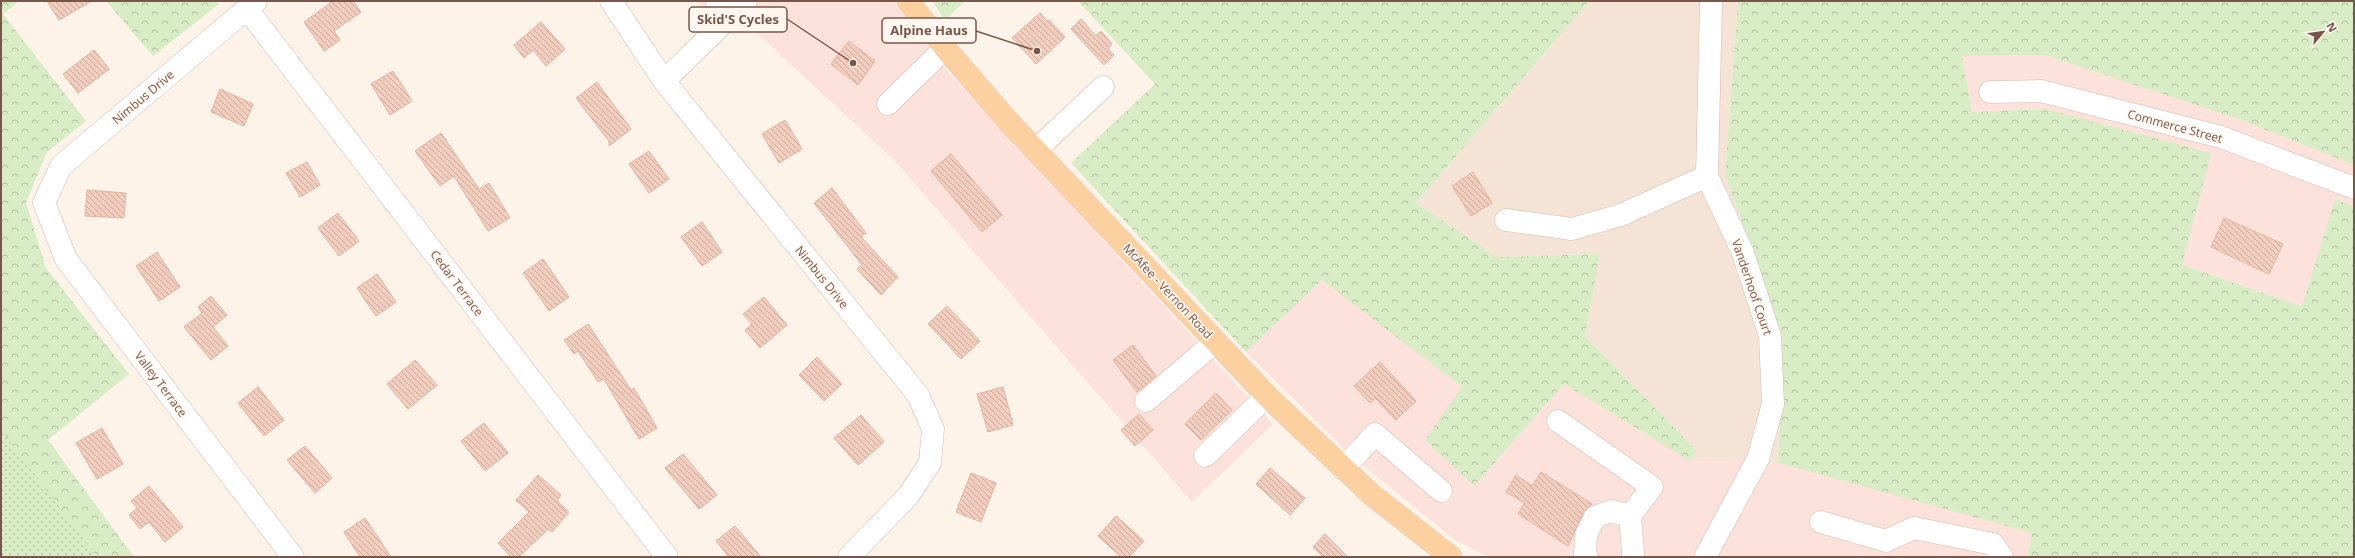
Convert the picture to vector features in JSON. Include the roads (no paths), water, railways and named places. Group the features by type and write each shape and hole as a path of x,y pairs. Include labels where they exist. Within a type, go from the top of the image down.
{"main road":[{"name":"McAfee - Vernon Road","path":"908,1 945,48 1036,150 1267,396 1343,469 1446,556"}],"street":[{"name":"Nimbus Drive","path":"611,1 664,81 918,396 933,429 930,463 908,496 849,557"},
{"name":"Vanderhoof Court","path":"1705,557 1758,459 1773,404 1770,336 1743,253 1707,176 1711,1"},
{"name":"Nimbus Drive","path":"44,204 61,166 252,5"},
{"name":"Cedar Terrace","path":"252,5 667,557"},
{"path":"664,81 731,6"},
{"path":"888,104 945,48"},
{"path":"1036,150 1103,87"},
{"name":"Commerce Street","path":"1990,92 2042,91 2221,137 2354,188"},
{"path":"1506,220 1572,229 1621,215 1707,176"},
{"name":"Valley Terrace","path":"44,204 66,259 293,557"},
{"path":"1146,401 1215,342"},
{"path":"1205,456 1267,396"},
{"path":"1558,421 1652,487 1630,516 1634,556"},
{"path":"1343,469 1375,434 1441,491"},
{"path":"1587,557 1585,554 1586,535 1595,517 1610,511 1630,516"},
{"path":"1821,522 1886,541 1914,528 1992,544 2002,557"}],"place":[{"name":"Alpine Haus","path":"1037,51"},
{"name":"Skid'S Cycles","path":"853,63"}]}
